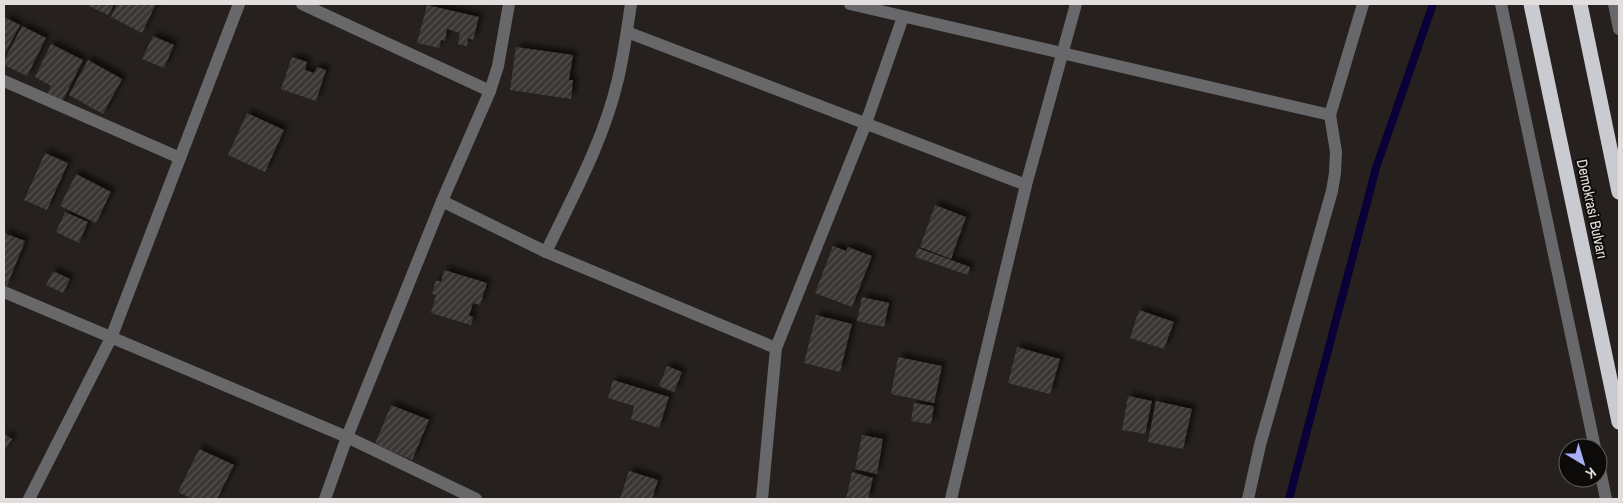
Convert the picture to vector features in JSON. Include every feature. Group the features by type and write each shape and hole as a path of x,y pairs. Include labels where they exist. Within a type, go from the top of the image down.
{"highway":[{"name":"Demokrasi Bulvarı","path":"1531,4 1619,422"},
{"name":"Demokrasi Bulvarı","path":"1580,4 1619,192"}],"street":[{"path":"29,499 111,338 239,4"},
{"path":"302,4 490,91"},
{"path":"325,499 347,438 442,201 490,91 498,66 509,4"},
{"path":"546,252 587,167 606,120 618,80 630,4"},
{"path":"850,4 1330,115"},
{"path":"951,499 1026,185 1076,4"},
{"path":"1248,499 1260,445 1332,191 1336,152 1330,115 1363,4"},
{"path":"1501,4 1593,438"},
{"path":"1614,4 1619,29"},
{"path":"762,499 776,348 866,123 903,17"},
{"path":"627,32 1026,185"},
{"path":"4,81 180,158"},
{"path":"442,201 546,252 776,348"},
{"path":"4,292 347,438 476,499"}],"building":[{"path":"85,4 114,4 108,15"},
{"path":"117,4 156,4 142,33 111,17"},
{"path":"427,5 479,17 473,40 468,38 467,46 458,44 460,33 447,29 445,41 441,40 439,48 417,43"},
{"path":"4,17 20,25 4,55"},
{"path":"22,26 46,38 27,76 4,65 4,61"},
{"path":"153,36 174,45 164,68 142,59"},
{"path":"51,44 83,60 61,104 46,96 51,86 35,77"},
{"path":"516,47 573,55 569,80 573,80 571,99 510,90"},
{"path":"292,57 307,62 305,70 314,73 317,67 326,70 316,101 281,89"},
{"path":"88,60 122,79 103,114 69,95"},
{"path":"247,113 284,130 265,172 228,155"},
{"path":"45,153 68,163 47,210 24,200"},
{"path":"76,174 111,192 96,223 60,206"},
{"path":"935,205 966,217 951,259 920,247"},
{"path":"65,212 88,222 79,243 56,232"},
{"path":"4,233 25,241 7,286 4,285"},
{"path":"833,246 846,251 848,247 872,256 852,307 815,293"},
{"path":"918,248 970,267 968,275 915,257"},
{"path":"444,270 487,283 480,305 473,303 469,316 473,317 471,325 431,313 436,295 432,294 436,280 441,282"},
{"path":"53,271 70,279 63,293 46,285"},
{"path":"862,297 889,303 884,327 857,321"},
{"path":"1139,310 1174,322 1164,349 1130,338"},
{"path":"816,315 852,324 840,372 804,363"},
{"path":"1017,347 1060,359 1050,394 1008,383"},
{"path":"898,357 942,366 934,403 891,394"},
{"path":"667,366 682,372 674,392 659,386"},
{"path":"613,380 669,397 659,428 631,419 634,406 608,398"},
{"path":"1128,396 1152,401 1145,434 1122,430"},
{"path":"1156,401 1192,409 1183,449 1148,442"},
{"path":"914,403 934,406 931,424 911,421"},
{"path":"391,405 429,420 412,460 375,444"},
{"path":"4,434 12,439 4,451"},
{"path":"862,435 883,439 877,474 855,469"},
{"path":"199,449 234,465 217,499 192,499 178,492"},
{"path":"629,471 658,480 652,499 620,499"},
{"path":"852,472 873,478 868,499 846,499"}],"waterway":[{"path":"1289,499 1376,168 1433,4"}]}
